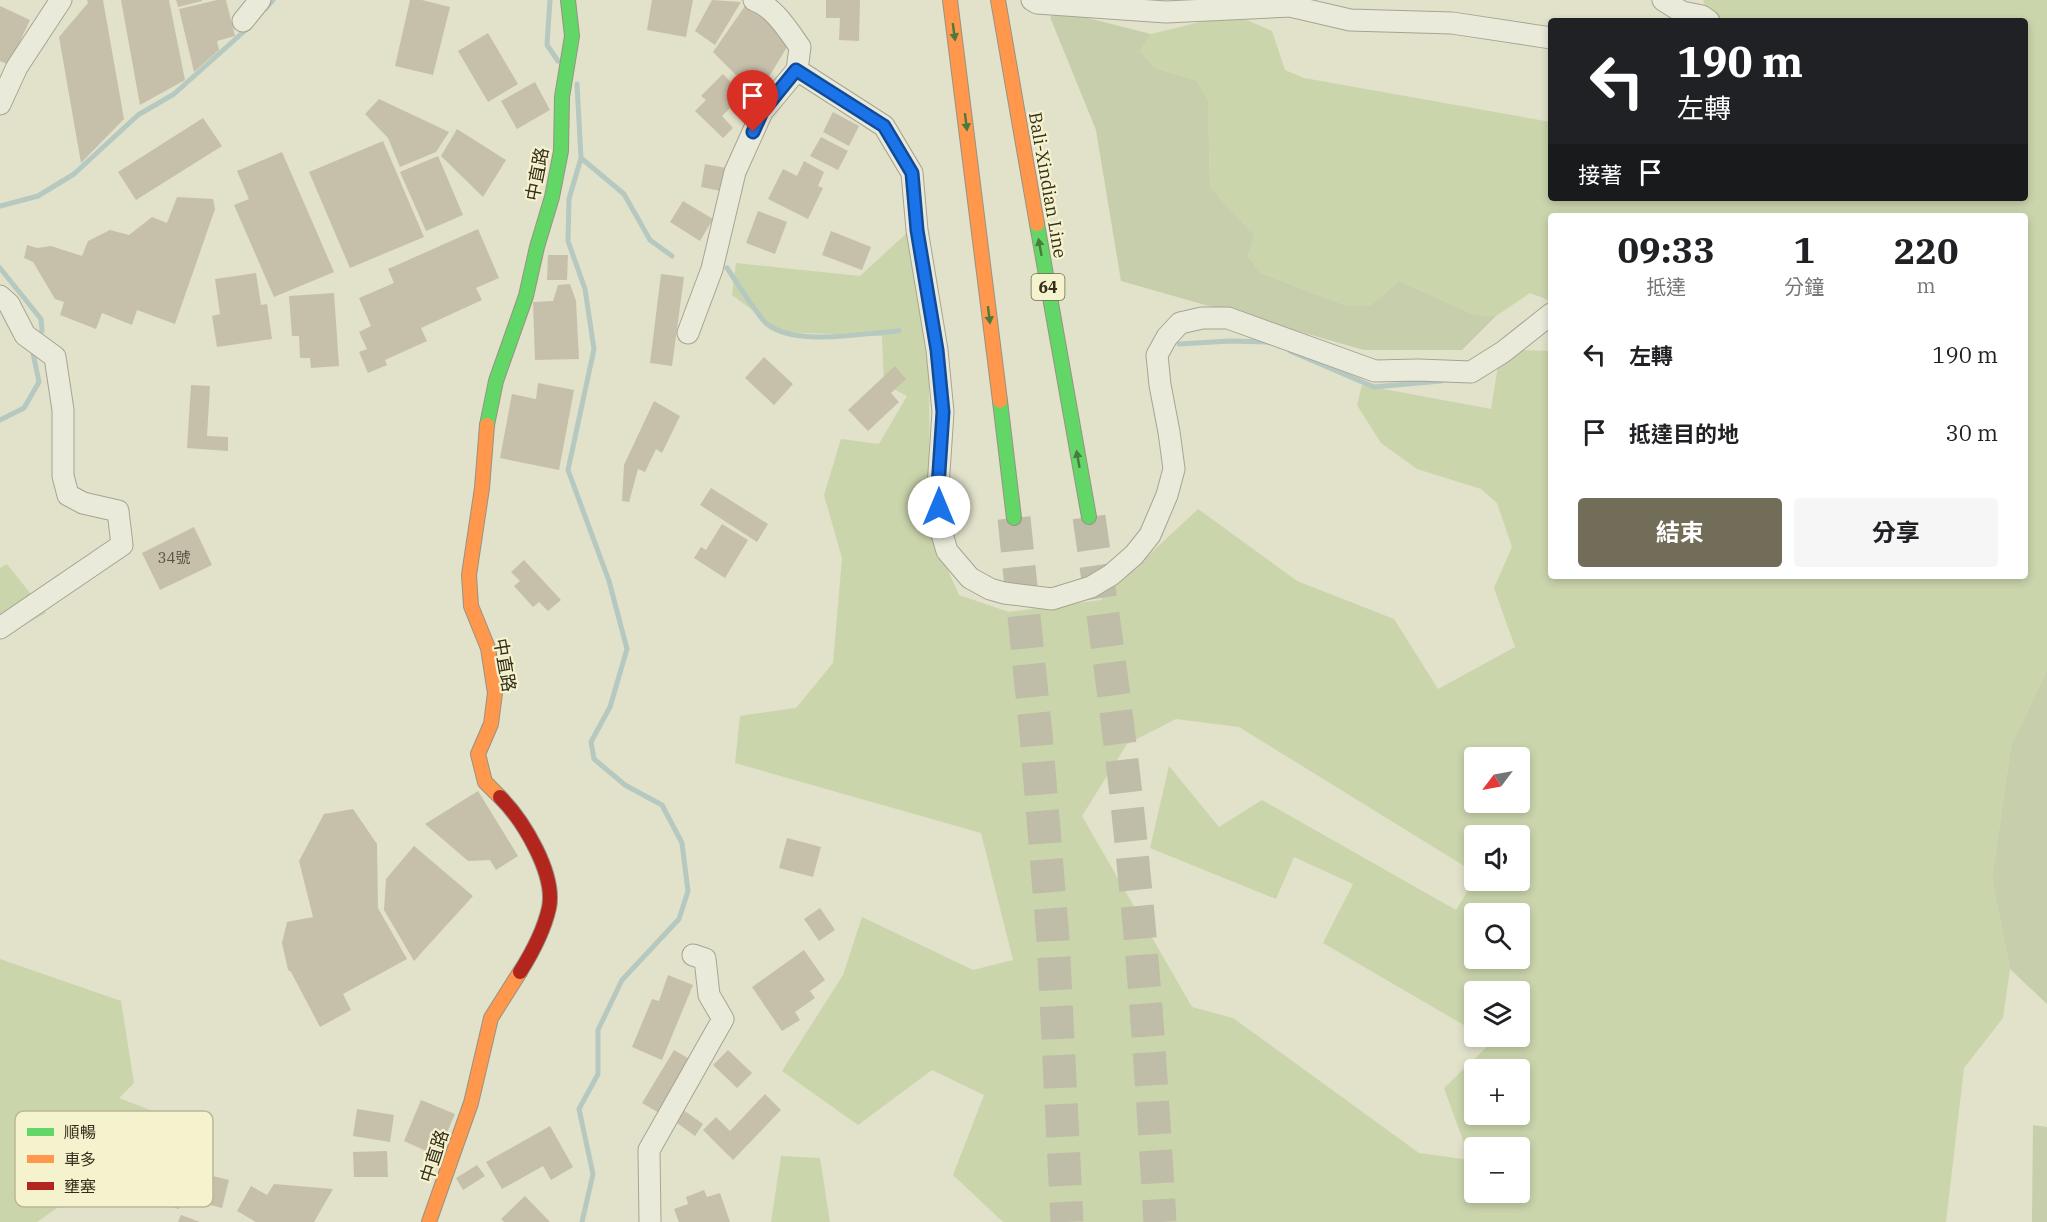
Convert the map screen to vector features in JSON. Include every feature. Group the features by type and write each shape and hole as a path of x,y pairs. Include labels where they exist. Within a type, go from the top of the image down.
{"main road":[{"name":"中直路","path":"429,1222 471,1103 491,1018 533,951 549,908 550,885 527,830 509,806 485,782 478,754 491,724 495,693 488,648 471,606 469,575 482,488 486,429 496,381 526,296 537,247 552,197 561,151 562,97 572,36 568,0"},
{"path":"950,0 1014,518"},
{"name":"Bali-Xindian Line","path":"998,0 1006,56 1089,517"}],"street":[{"path":"0,104 17,67 61,0"},
{"path":"243,21 260,0"},
{"path":"688,333 712,269 735,172 762,112 796,70 800,47 784,25 761,3 753,0"},
{"path":"1032,0 1036,3 1166,12 1290,6 1350,20 1452,23 1548,38"},
{"path":"1663,0 1682,12 1705,18"},
{"path":"796,70 884,126 912,173 917,230 937,350 943,412 938,487 940,527 947,551 960,568 970,578 990,589 1052,599 1091,587 1134,555 1150,535 1167,495 1174,469 1157,355 1167,338 1180,323 1202,318 1228,318 1375,371 1471,372 1503,352 1548,316"},
{"path":"0,296 9,304 25,335 55,357 63,410 63,476 68,495 83,503 118,511 122,545 0,628"},
{"path":"650,1222 650,1150 723,1019 709,995 705,959 693,955"}],"green space":[{"path":"1703,0 2047,0 2047,670 2011,746 1992,879 2010,969 2003,1018 1964,1068 1946,1222 1003,1222 953,1175 984,1095 932,1070 858,1125 782,1071 843,975 862,917 973,970 1013,960 981,833 735,763 740,716 796,708 833,663 842,558 824,495 841,439 879,444 907,396 884,384 882,336 782,332 732,295 736,263 860,276 909,231 929,375 930,530 959,595 1009,612 1101,600 1198,509 1297,581 1394,619 1438,689 1515,647 1494,588 1512,547 1497,503 1481,489 1417,469 1381,443 1357,405 1362,385 1491,409 1498,366 1514,350 1548,351 1548,579 2028,579 2028,213 1548,213 1548,300 1530,293 1496,316 1475,315 1399,281 1369,306 1347,306 1261,273 1248,256 1254,235 1210,187 1208,99 1196,80 1155,68 1140,51 1151,34 1233,14 1272,31 1285,70 1304,78 1548,121 1548,201 2028,201 2028,18 1710,18","holes":["1176,719 1239,727 1464,866 1464,825 1530,825 1530,891 1467,891 1456,910 1262,800 1219,827 1169,766 1150,848 1276,899 1294,857 1353,884 1323,943 1464,1025 1464,981 1530,981 1530,1047 1487,1047 1474,1059 1530,1059 1530,1125 1464,1125 1464,1069 1444,1088 1464,1143 1464,1137 1530,1137 1530,1203 1464,1203 1464,1159 1419,1153 1233,1018 1192,1007 1082,816 1127,744"]},
{"path":"1060,11 1151,34 1140,51 1155,68 1196,80 1208,99 1210,187 1254,235 1248,256 1261,273 1347,306 1369,306 1399,281 1475,315 1496,316 1462,350 1364,350 1121,281 1096,130 1050,17"},
{"path":"7,564 46,613 0,638 0,568"},
{"path":"2047,670 2047,1004 2010,969 1992,879 2011,746"},
{"path":"0,959 121,1001 134,1083 119,1098 152,1111 15,1111 15,1207 58,1207 37,1222 0,1222"},
{"path":"2033,1125 2047,1127 2047,1222 2032,1222"},
{"path":"781,1156 820,1158 830,1222 771,1222"}],"building":[{"path":"87,0 103,0 124,119 81,163 59,37 88,3"},
{"path":"121,0 169,0 185,80 140,105"},
{"path":"176,0 202,0 202,1 178,7"},
{"path":"226,0 235,36 217,41 219,50 194,72 179,9"},
{"path":"410,0 422,0 450,7 433,75 395,66"},
{"path":"652,0 693,0 686,37 647,30"},
{"path":"712,0 741,2 715,45 695,31"},
{"path":"826,0 860,0 859,41 839,40 840,18 826,18"},
{"path":"0,6 30,20 9,65 0,61"},
{"path":"745,6 771,21 789,44 757,96 713,52"},
{"path":"488,33 518,84 488,102 458,51"},
{"path":"723,74 743,95 722,116 733,128 723,138 695,111 706,100 701,96"},
{"path":"535,82 550,110 517,129 501,101"},
{"path":"379,99 449,132 436,152 400,167 388,138 365,114"},
{"path":"833,112 859,126 849,146 823,132"},
{"path":"203,118 222,146 136,200 118,172"},
{"path":"457,129 506,160 483,197 441,156"},
{"path":"821,137 848,151 838,170 810,156"},
{"path":"383,141 424,237 350,268 309,172"},
{"path":"282,152 334,272 274,297 234,205 249,199 237,171"},
{"path":"438,156 463,215 426,231 400,172"},
{"path":"804,161 824,172 818,186 823,188 808,219 768,199 783,169 797,176"},
{"path":"705,164 726,168 721,191 701,187"},
{"path":"177,197 213,199 215,209 175,324 137,310 132,325 102,313 96,329 60,315 64,302 55,299 33,262 24,258 27,245 37,248 51,246 82,256 88,241 110,230 129,235 152,217 167,223"},
{"path":"683,201 713,219 700,241 670,222"},
{"path":"758,211 787,222 775,254 746,243"},
{"path":"478,229 499,278 476,288 482,300 421,328 427,341 385,360 387,365 368,373 359,352 367,349 359,332 371,326 359,298 394,283 388,269"},
{"path":"831,231 871,247 862,270 822,255"},
{"path":"548,255 568,255 567,280 547,280"},
{"path":"256,273 261,305 267,304 272,339 217,347 212,316 220,314 215,279"},
{"path":"661,274 684,277 672,366 650,363"},
{"path":"570,284 576,301 579,359 535,360 533,302 553,301 558,285"},
{"path":"334,293 339,366 311,368 310,358 300,358 299,336 292,336 289,296"},
{"path":"764,357 793,384 774,405 745,378"},
{"path":"895,366 906,379 891,393 899,402 868,431 848,410"},
{"path":"538,383 574,390 559,470 500,458 512,394 536,399"},
{"path":"191,385 210,386 207,436 228,437 228,451 187,448"},
{"path":"654,401 680,416 662,453 656,449 645,472 638,469 629,502 622,501 624,465"},
{"path":"711,488 768,524 757,542 700,505"},
{"path":"722,524 748,540 725,578 694,558 701,547 706,550"},
{"path":"194,527 212,565 160,590 142,553"},
{"path":"524,560 561,600 548,611 539,602 533,607 514,586 520,581 511,572"},
{"path":"478,791 518,856 496,870 490,860 468,861 425,824"},
{"path":"353,809 377,844 378,908 407,959 343,994 351,1010 320,1027 288,970 282,943 287,922 313,917 299,861 324,814"},
{"path":"787,838 821,847 813,877 779,868"},
{"path":"414,846 473,896 414,961 384,910 386,879"},
{"path":"820,908 835,930 819,941 804,919"},
{"path":"804,950 825,980 810,991 815,998 795,1012 800,1020 782,1031 752,987"},
{"path":"668,975 693,985 662,1060 632,1047 652,999 659,1001"},
{"path":"674,1050 693,1061 661,1114 642,1103"},
{"path":"728,1050 752,1073 737,1088 713,1065"},
{"path":"765,1094 781,1110 733,1160 703,1130 716,1117 730,1131"},
{"path":"421,1100 455,1114 437,1156 404,1141"},
{"path":"357,1109 394,1115 390,1142 353,1136"},
{"path":"682,1109 703,1124 695,1136 673,1120"},
{"path":"550,1126 573,1167 551,1180 543,1166 502,1189 486,1162"},
{"path":"387,1151 388,1177 354,1177 353,1152"},
{"path":"477,1165 485,1176 463,1190 456,1178"},
{"path":"213,1176 229,1180 222,1208 213,1206"},
{"path":"274,1184 333,1189 314,1222 256,1222 237,1211 251,1186 267,1195"},
{"path":"704,1190 707,1197 720,1193 730,1222 679,1222 674,1209 688,1204 686,1197"},
{"path":"525,1196 550,1222 504,1222 501,1219"},
{"path":"181,1215 200,1222 178,1222"}],"waterway":[{"path":"265,9 273,0"},
{"path":"550,0 547,45 558,61"},
{"path":"0,206 38,196 74,174 138,115 174,94 249,27"},
{"path":"577,84 581,158 569,199 568,241 585,289 594,349 568,470 609,581 627,649 610,707 591,742 594,759 625,785 662,805 682,843 688,891 679,919 622,980 598,1030 598,1074 579,1109 593,1174 582,1222"},
{"path":"581,158 624,194 650,240 672,256"},
{"path":"0,268 41,319 42,331"},
{"path":"727,268 763,320 780,331 812,337 899,331"},
{"path":"1179,344 1230,341 1268,342"},
{"path":"0,420 24,408 39,382 32,348"},
{"path":"1290,351 1374,387 1441,381"}],"tunnel":[{"path":"1089,517 1130,828 1146,1004 1160,1222"},
{"path":"1014,518 1036,734 1053,939 1067,1222"}],"traffic: fast":[{"path":"487,425 496,381 526,296 537,247 552,197 561,151 562,97 572,36 568,0"},
{"path":"1037,224 1089,517"},
{"path":"1000,401 1014,518"}],"traffic: slow":[{"path":"950,0 1000,401"},
{"path":"998,0 1037,224"},
{"path":"487,425 482,488 469,575 471,606 488,648 495,693 491,724 478,754 485,782 500,797"},
{"path":"429,1222 471,1103 491,1018 520,972"}],"traffic: jam":[{"path":"500,797 518,819 536,848 548,880 550,894 544,925 520,972"}],"route":[{"path":"753,132 762,112 796,70 884,126 912,173 917,230 937,350 943,412 938,487 939,507"}]}
